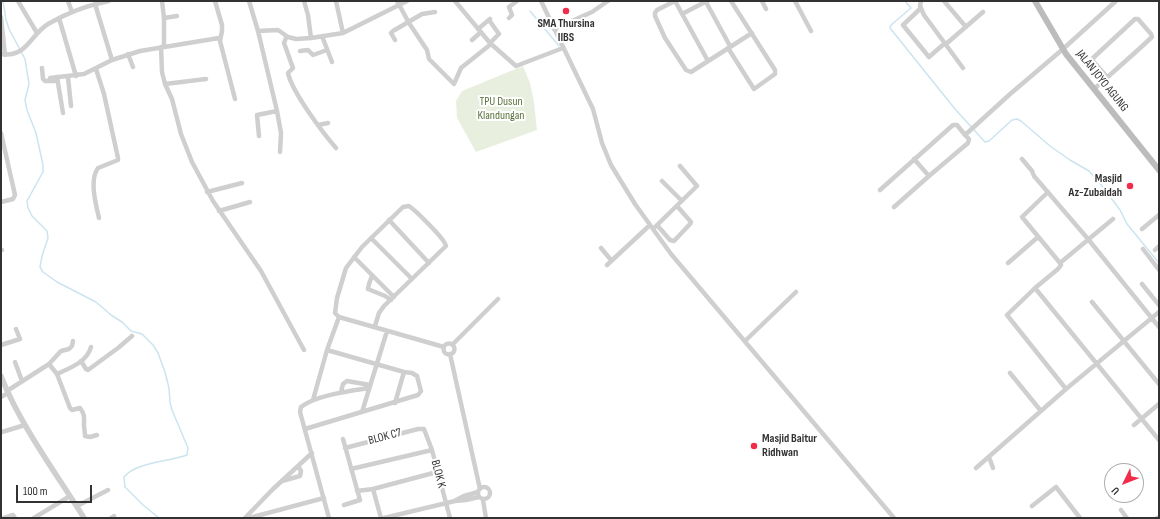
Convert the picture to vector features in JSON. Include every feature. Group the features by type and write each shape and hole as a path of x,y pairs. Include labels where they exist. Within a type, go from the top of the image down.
{"main road":[{"name":"JALAN JOYO AGUNG","path":"1035,1 1063,49 1159,170"}],"street":[{"path":"18,1 37,33"},
{"path":"68,1 72,12"},
{"path":"1,17 3,54 18,52 25,48 41,29 59,18 95,4 109,1"},
{"path":"162,1 164,18 162,72 165,84 172,100 181,134 192,162 207,192 219,211 261,271 304,350"},
{"path":"215,1 222,25 220,38 235,99"},
{"path":"249,1 278,111 281,134 280,152"},
{"path":"304,1 308,15 311,38"},
{"path":"336,1 342,33"},
{"path":"258,31 278,30 288,37 296,40 342,33 399,3 407,1"},
{"path":"455,1 479,31 516,66 563,48"},
{"path":"509,18 512,15 509,7 517,1"},
{"path":"541,1 593,109 602,143 611,165 651,227 671,254 894,518"},
{"path":"554,29 592,12 608,1"},
{"path":"708,60 675,1 657,10 655,16 665,38 688,72 690,72 752,33"},
{"path":"682,14 707,1 729,47 752,88 756,89 776,72 731,1"},
{"path":"762,1 766,10"},
{"path":"795,1 811,31"},
{"path":"920,1 924,15 963,68"},
{"path":"944,1 966,27"},
{"path":"965,135 1116,1"},
{"path":"399,3 409,23 427,50 429,59 454,84 461,68 491,43 499,34 490,20 472,40"},
{"path":"95,4 112,60"},
{"path":"921,8 903,25 929,57 983,12"},
{"path":"395,40 392,31 409,23 422,14 435,12"},
{"path":"164,18 177,16"},
{"path":"59,18 76,76"},
{"path":"1094,89 1152,38 1151,34 1138,19 1135,19 1093,58 1093,61 1107,77"},
{"path":"322,36 332,62"},
{"path":"288,37 284,43 293,68 288,74 298,95 318,125 336,148"},
{"path":"42,68 45,81 76,76 96,69 112,60 128,54 220,38"},
{"path":"300,52 308,50 313,56 327,50"},
{"path":"128,54 133,67"},
{"path":"96,69 104,94 118,158 118,160 98,168 94,174 94,195 99,218"},
{"path":"68,77 71,106"},
{"path":"50,78 58,79"},
{"path":"58,79 63,113"},
{"path":"165,84 206,79"},
{"path":"259,136 257,115 278,111"},
{"path":"318,125 328,123"},
{"path":"880,190 953,125 957,125 969,139 968,143 894,207"},
{"path":"1,133 2,146 7,159 15,195 13,199 1,202"},
{"path":"914,159 929,176"},
{"path":"1022,159 1032,171 1034,176 1088,239 1159,327"},
{"path":"607,265 651,227 657,225 698,186 680,166"},
{"path":"662,181 682,201"},
{"path":"207,192 242,183"},
{"path":"1048,192 1022,217 1060,263"},
{"path":"219,211 250,202"},
{"path":"375,326 379,313 384,306 446,246 446,243 438,234 409,206 404,207 389,220 354,257 344,273 337,298 335,313 339,317 375,326 387,331 444,347"},
{"path":"657,225 670,240 674,241 691,222 677,206"},
{"path":"1142,229 1159,215"},
{"path":"1066,389 1007,315 1035,288 1058,269 1061,265 1060,263 1113,219"},
{"path":"389,220 429,263"},
{"path":"1008,263 1038,237"},
{"path":"371,238 412,279"},
{"path":"1155,250 1159,246"},
{"path":"601,248 611,260"},
{"path":"1143,250 1159,270"},
{"path":"354,257 392,298"},
{"path":"372,276 368,289 387,294"},
{"path":"1142,284 1159,305"},
{"path":"1035,288 1159,440"},
{"path":"745,341 796,292"},
{"path":"444,347 448,343 453,344 498,299"},
{"path":"1092,302 1159,384"},
{"path":"976,468 1066,389 1159,312"},
{"path":"313,400 327,350 339,317"},
{"path":"1,345 20,339 16,329"},
{"path":"362,412 387,331"},
{"path":"81,361 88,370 132,336"},
{"path":"1,397 22,381 49,364 61,351 69,348 73,341"},
{"path":"450,354 454,351 453,344"},
{"path":"57,374 73,367 81,361 88,355 91,347"},
{"path":"444,347 445,352 450,354"},
{"path":"305,429 395,403 421,393 417,376 412,373 327,350"},
{"path":"450,354 486,518"},
{"path":"15,362 22,381"},
{"path":"49,364 57,374 70,408 72,410 80,408 82,411 85,418 85,436 90,437 97,435"},
{"path":"395,403 404,372"},
{"path":"1010,373 1041,411"},
{"path":"1,376 7,392 25,425 84,518"},
{"path":"341,392 343,384 347,382 370,386"},
{"path":"329,518 300,412 303,406 313,400 370,386"},
{"path":"1134,425 1159,404"},
{"path":"2,432 25,425"},
{"name":"BLOK C7","path":"345,448 422,428 425,430"},
{"name":"BLOK K","path":"425,430 432,450 450,518"},
{"path":"343,439 360,501 344,505"},
{"path":"351,469 432,450"},
{"path":"245,518 281,481 312,453"},
{"path":"989,457 993,468"},
{"path":"281,481 300,476 301,472 298,466"},
{"path":"357,491 437,472"},
{"path":"1032,506 1056,487 1080,518"},
{"path":"373,488 382,518 455,501 466,500 480,494"},
{"path":"76,506 108,490"},
{"path":"34,518 70,496"},
{"path":"249,518 324,498"},
{"path":"1121,510 1127,518"},
{"path":"4,518 13,515 15,518"}],"green space":[{"name":"TPU Dusun Klandungan","path":"523,66 530,83 537,130 476,152 457,118 456,101 462,91"}],"waterway":[{"path":"3,1 9,29 25,59 29,84 25,100 27,110 36,133 43,165 43,172 27,201 28,208 32,216 47,231 48,238 40,267 43,272 57,282 96,302 131,331 142,334 153,345 158,353 165,372 172,410 188,448 187,455 144,465 129,472 124,477 125,487 159,518"},
{"path":"905,1 911,8 891,25 890,28 955,109 985,142 989,141 1012,120 1017,119 1021,121 1050,146 1089,171 1120,210 1127,224 1159,263"},
{"path":"530,11 559,46"}],"place":[{"name":"SMA Thursina IIBS","path":"566,11"},
{"name":"Masjid Az-Zubaidah","path":"1130,186"},
{"name":"Masjid Baitur Ridhwan","path":"754,446"}]}
